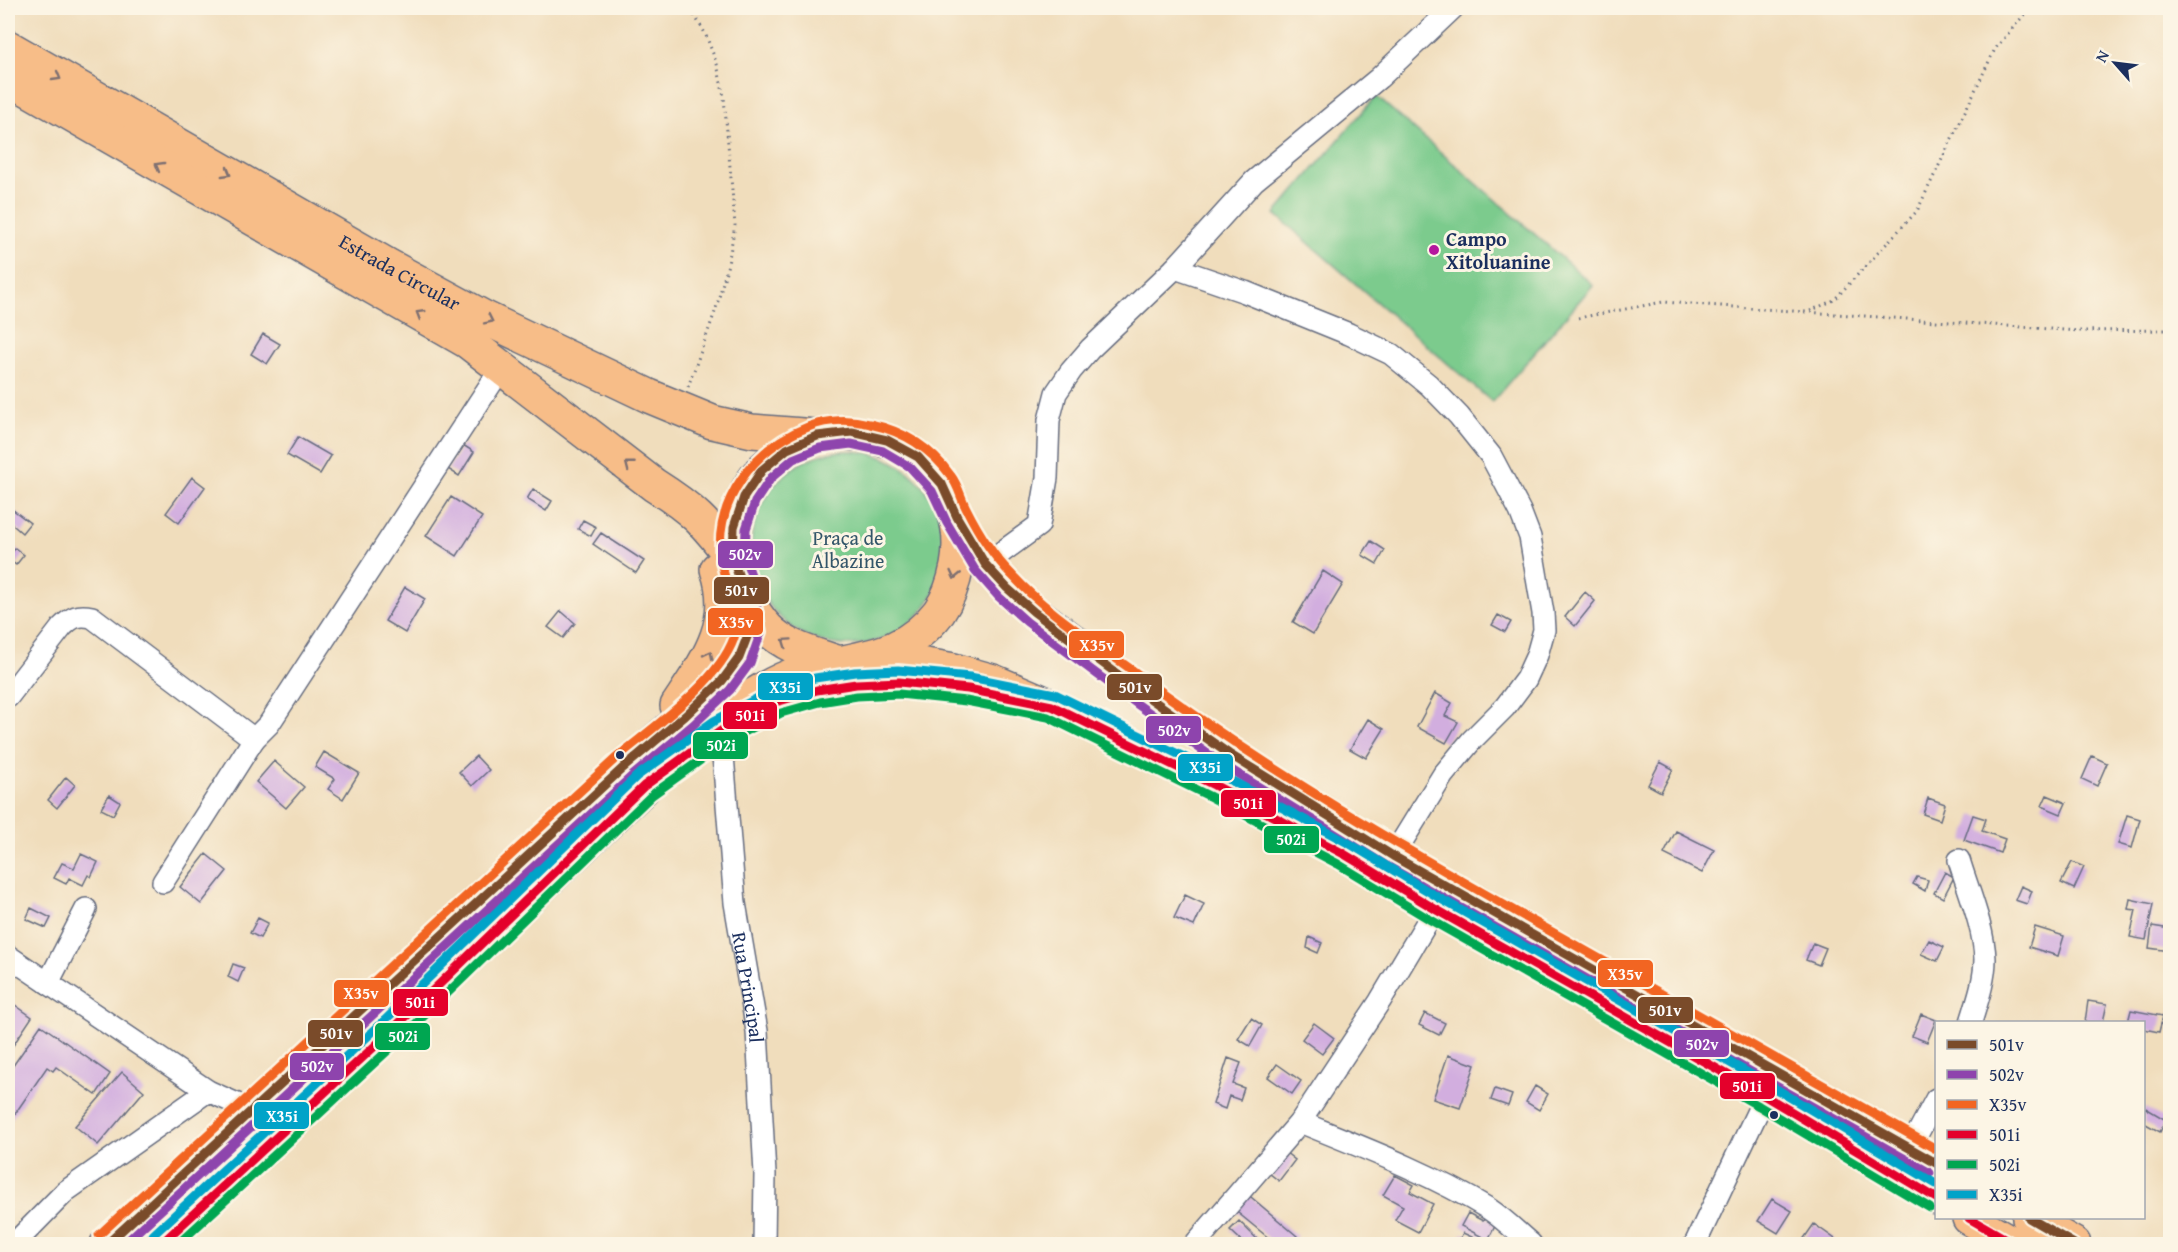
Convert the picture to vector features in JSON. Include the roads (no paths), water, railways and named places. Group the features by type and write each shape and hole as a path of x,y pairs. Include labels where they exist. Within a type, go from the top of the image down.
{"main road":[{"name":"Estrada Circular","path":"8,47 389,266 484,318 649,396 712,422 752,431 817,436"},
{"name":"Estrada Circular","path":"8,78 411,308 468,342 502,367 654,485 685,505 714,532 736,568 749,632 739,658 722,681 685,716 655,740 107,1245"},
{"path":"649,396 724,413 758,418 799,418 852,413 902,425 933,445 950,462 968,490 992,538 1062,632"},
{"path":"1923,1155 1393,856 1229,754 1144,694 1034,612 1006,588 986,564 957,517 942,484 918,458 898,446 887,440 852,432 817,436 787,449 762,470 744,496 734,527 736,568 750,606 768,629 794,648 849,661 914,663 954,670 993,681 1052,705 1254,806 1344,854 1435,909 1765,1096 1935,1197"},
{"path":"654,485 685,519 708,550 720,578 723,606 719,633 706,662 655,740"},
{"path":"161,1245 388,1033 701,733 732,709 761,691 800,673 890,652 918,635 940,611 954,582 960,549 957,517"},
{"path":"644,786 721,731 776,702 816,690 856,684 899,682 968,689 1052,705"},
{"path":"1971,1219 2014,1245"},
{"path":"2031,1219 2074,1245"}],"street":[{"path":"1002,552 1034,530 1041,519 1047,478 1049,420 1056,393 1071,370 1175,268 1254,181 1378,78 1454,8"},
{"path":"1175,268 1245,292 1349,334 1391,354 1429,385 1459,416 1491,456 1520,511 1530,537 1535,577 1543,613 1544,630 1537,655 1526,678 1505,706 1443,775 1393,856"},
{"path":"163,882 254,739 269,724 502,367"},
{"path":"8,697 72,617 92,616 254,739"},
{"name":"Rua Principal","path":"721,731 735,903 757,1031 765,1174 764,1245"},
{"path":"1959,860 1983,941 1985,960 1983,980 1972,1021"},
{"path":"48,983 86,909"},
{"path":"1195,1245 1300,1122 1380,1001 1435,909"},
{"path":"8,956 97,1018 208,1090 253,1111"},
{"path":"14,1245 66,1191 208,1090"},
{"path":"1695,1245 1765,1096"},
{"path":"1923,1155 1935,1103"},
{"path":"1300,1122 1397,1162 1459,1192 1491,1211 1518,1240"}],"place":[{"name":"Campo Xitoluanine","path":"1434,250"}],"park label":[{"name":"Praça de Albazine","path":"848,548"}]}
